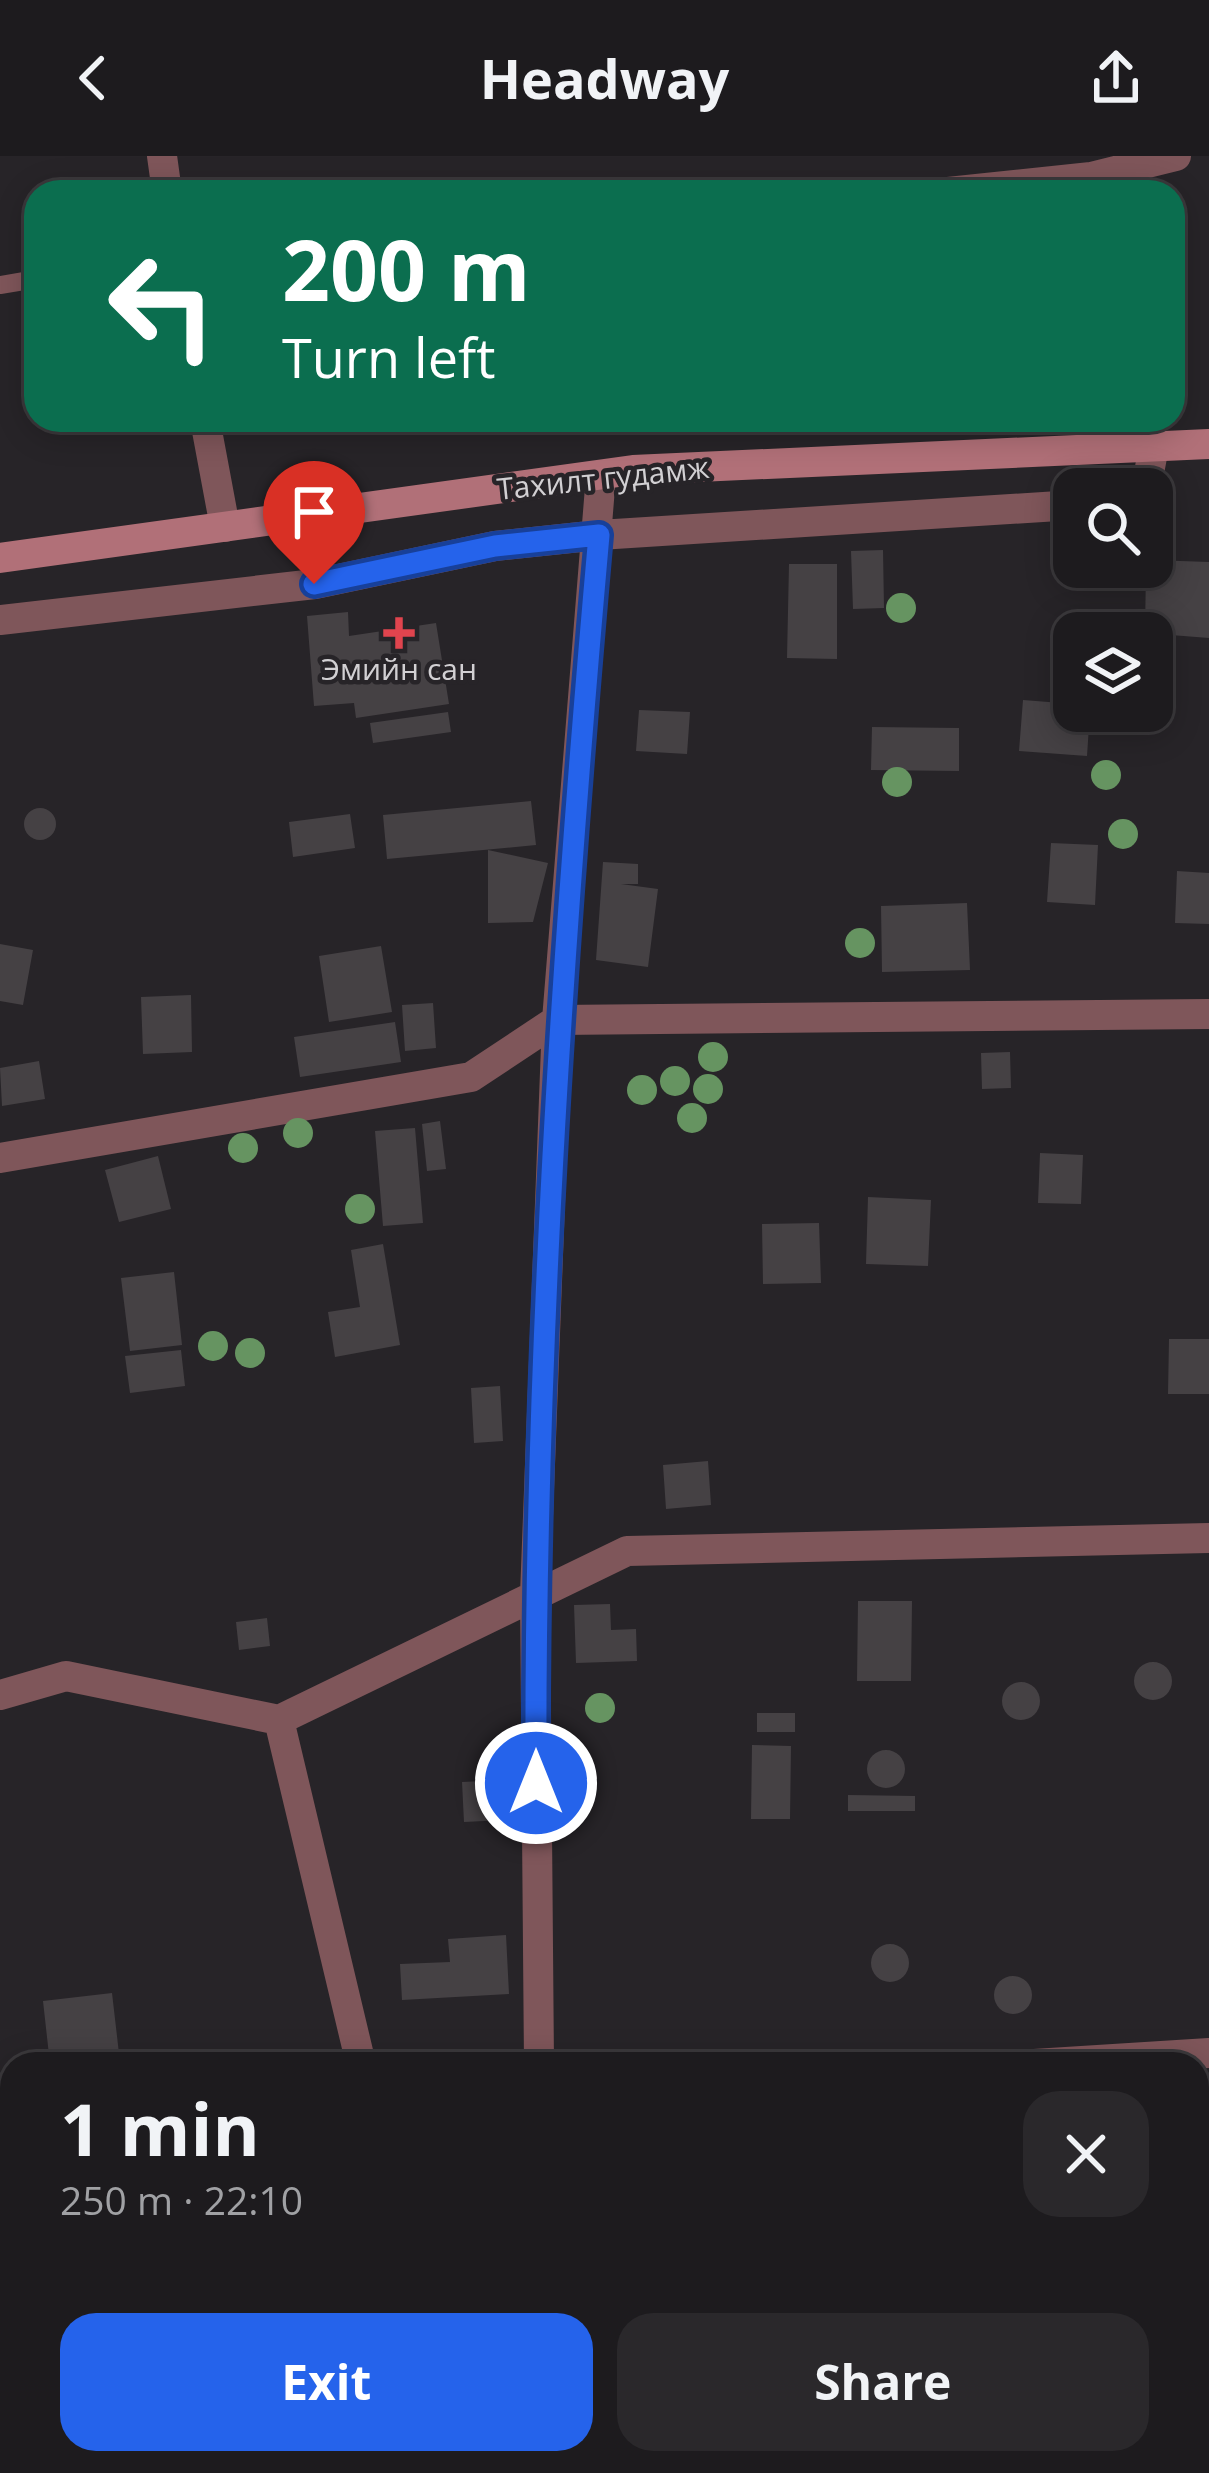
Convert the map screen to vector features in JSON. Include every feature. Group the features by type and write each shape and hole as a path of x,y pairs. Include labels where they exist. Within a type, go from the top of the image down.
{"main road":[{"name":"Тахилт гудамж","path":"0,558 601,475 1209,444"}],"street":[{"path":"1062,180 1176,156"},
{"path":"207,432 225,527"},
{"path":"1150,468 1154,446"},
{"path":"538,2052 535,1595 557,1020 601,475"},
{"path":"0,620 314,584 495,546 1053,506"},
{"path":"0,1158 471,1077 557,1020 1209,1014"},
{"path":"0,1695 66,1676 279,1720 627,1551 1209,1538"},
{"path":"279,1720 359,2052"}],"building":[{"path":"1185,256 1188,256 1185,319"},
{"path":"883,550 884,608 853,609 851,551"},
{"path":"1173,561 1209,562 1209,638 1173,635 1173,612 1145,612 1146,588 1173,588"},
{"path":"789,564 837,564 837,659 787,658"},
{"path":"348,612 349,636 436,623 449,704 356,718 354,703 314,706 307,616"},
{"path":"1023,700 1053,702 1053,732 1089,732 1087,756 1019,751"},
{"path":"639,710 690,712 687,754 636,751"},
{"path":"448,712 451,732 373,743 370,723"},
{"path":"872,727 959,728 959,771 871,770"},
{"path":"531,801 536,845 387,859 383,815"},
{"path":"40,808 52,812 56,824 52,836 40,840 28,836 24,824 28,812"},
{"path":"350,814 355,848 293,857 289,822"},
{"path":"1051,843 1098,845 1095,905 1047,902"},
{"path":"488,850 548,863 533,922 488,923"},
{"path":"603,862 638,864 638,884 621,884 658,889 648,967 596,960"},
{"path":"1177,871 1209,873 1209,924 1175,923"},
{"path":"967,903 970,970 882,972 881,906"},
{"path":"0,944 33,950 23,1005 0,1001"},
{"path":"381,946 392,1012 329,1022 319,956"},
{"path":"191,995 192,1052 143,1054 141,997"},
{"path":"433,1003 436,1048 405,1051 402,1005"},
{"path":"395,1022 401,1062 300,1077 294,1037"},
{"path":"1010,1052 1011,1088 982,1089 981,1053"},
{"path":"39,1061 45,1099 2,1106 0,1068"},
{"path":"440,1121 446,1169 427,1171 422,1124"},
{"path":"415,1128 423,1223 383,1226 375,1131"},
{"path":"1040,1153 1083,1155 1081,1204 1038,1203"},
{"path":"158,1156 171,1209 119,1222 105,1170"},
{"path":"868,1197 931,1200 928,1266 866,1264"},
{"path":"819,1223 821,1283 763,1284 762,1224"},
{"path":"383,1244 400,1345 335,1357 328,1312 360,1307 351,1250"},
{"path":"174,1272 182,1345 130,1351 121,1278"},
{"path":"1169,1339 1209,1339 1209,1394 1168,1394"},
{"path":"181,1350 185,1386 130,1393 125,1356"},
{"path":"500,1386 503,1441 474,1443 471,1388"},
{"path":"708,1461 711,1505 666,1509 663,1465"},
{"path":"858,1601 912,1601 911,1681 857,1681"},
{"path":"610,1604 611,1630 636,1629 637,1661 576,1663 574,1605"},
{"path":"267,1618 270,1646 239,1650 236,1622"},
{"path":"1153,1662 1166,1668 1172,1681 1166,1694 1153,1700 1140,1694 1134,1681 1140,1668"},
{"path":"1021,1682 1034,1688 1040,1701 1034,1714 1021,1720 1008,1714 1002,1701 1008,1688"},
{"path":"757,1713 795,1713 795,1732 757,1732"},
{"path":"752,1745 791,1746 790,1819 751,1819"},
{"path":"886,1750 899,1756 905,1769 899,1782 886,1788 873,1782 867,1769 873,1756"},
{"path":"504,1780 505,1820 464,1822 462,1782"},
{"path":"848,1795 915,1796 915,1811 848,1811"},
{"path":"506,1935 509,1994 402,2000 400,1964 450,1962 448,1939"},
{"path":"890,1944 903,1950 909,1963 903,1976 890,1982 877,1976 871,1963 877,1950"},
{"path":"1013,1976 1026,1982 1032,1995 1026,2008 1013,2014 1000,2008 994,1995 1000,1982"},
{"path":"112,1993 119,2052 49,2052 43,2001"}],"place":[{"name":"Эмийн сан","path":"399,633"}],"route":[{"path":"314,584 495,546 599,535 557,1020 535,1595 536,1783"}]}
